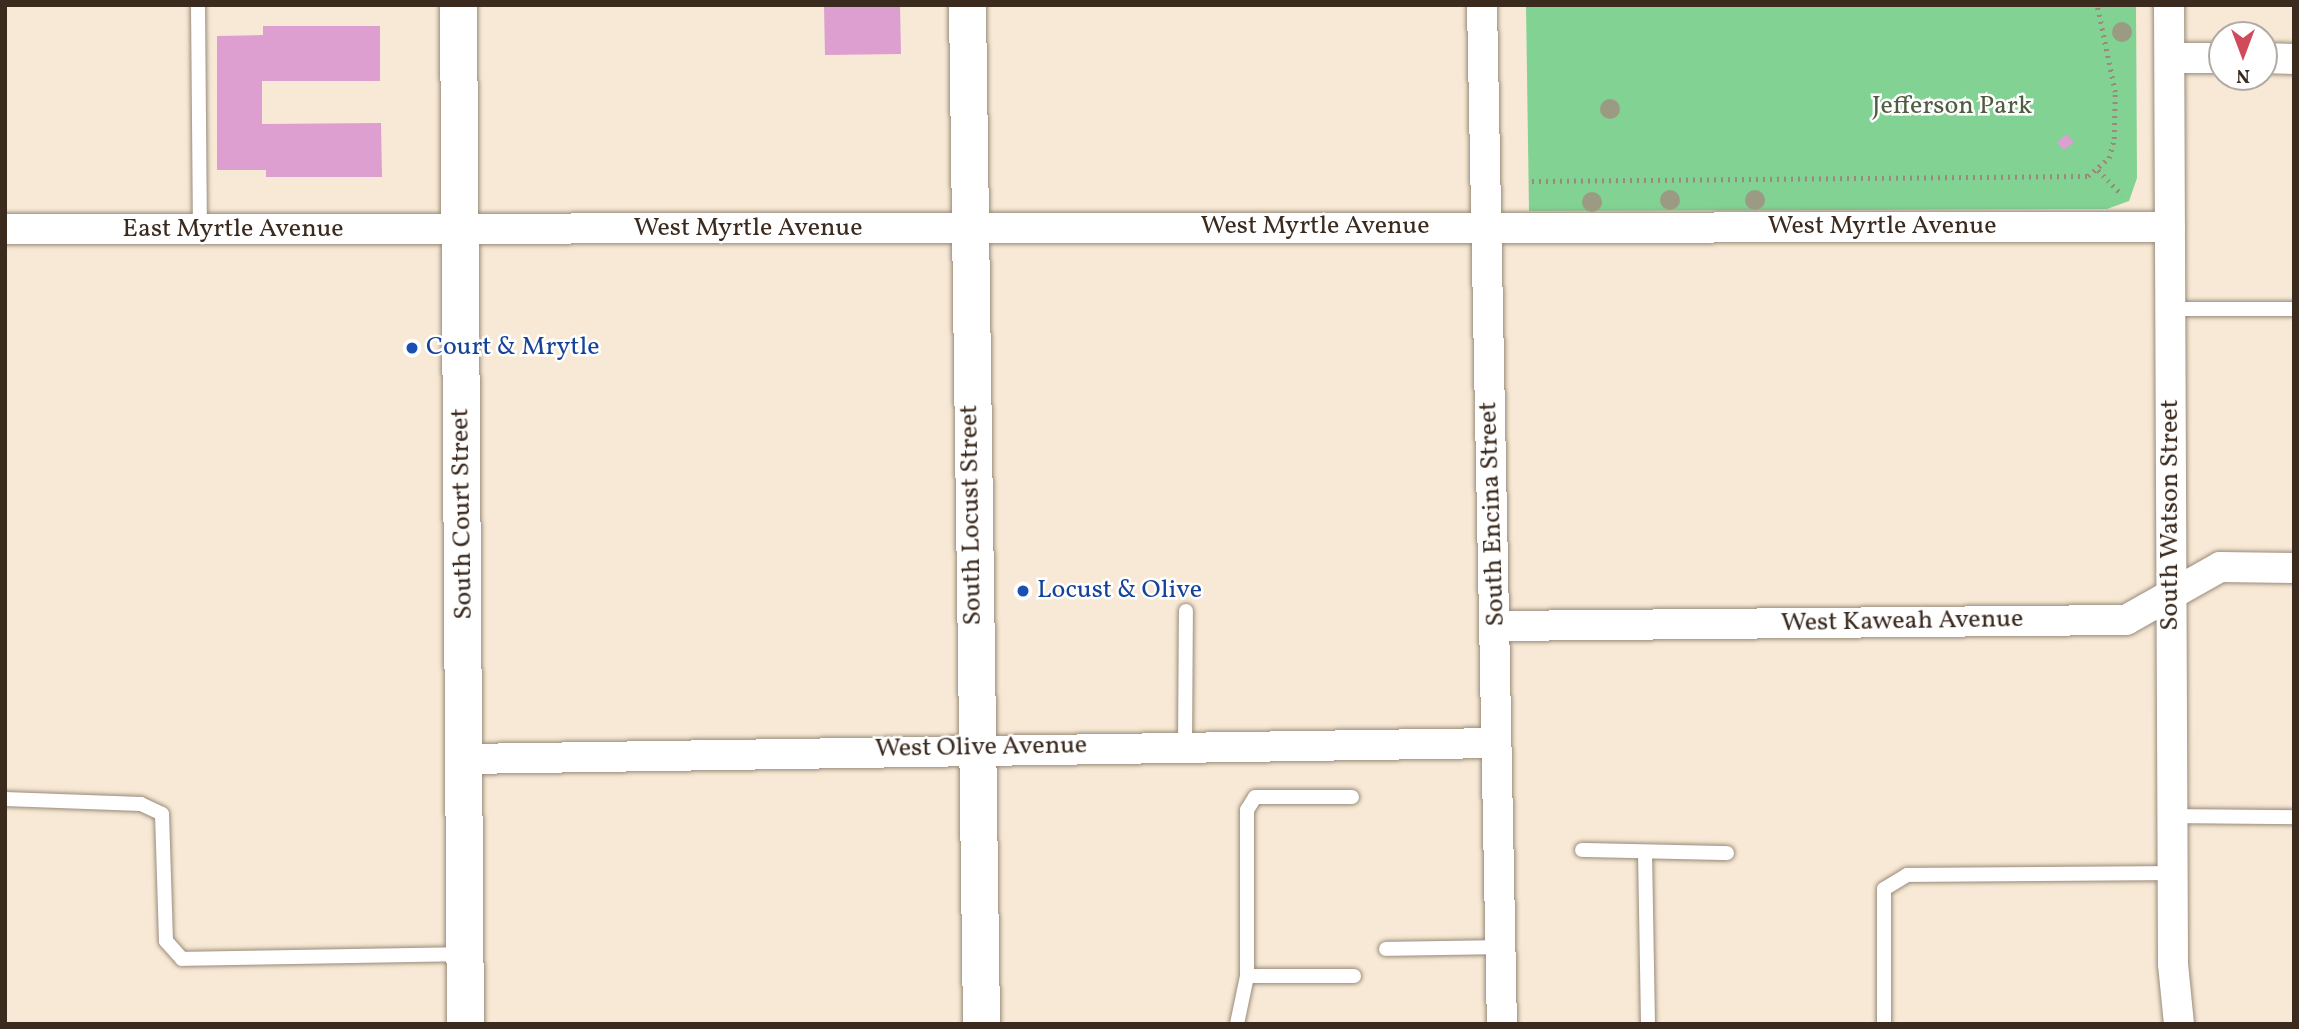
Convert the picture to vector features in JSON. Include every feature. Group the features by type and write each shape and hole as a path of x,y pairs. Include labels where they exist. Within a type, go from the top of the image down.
{"street":[{"name":"South Court Street","path":"458,5 466,759 465,1024"},
{"name":"South Locust Street","path":"967,5 974,749 981,1024"},
{"name":"South Encina Street","path":"1482,5 1484,226 1497,626 1496,743 1502,1024"},
{"name":"South Watson Street","path":"2169,5 2172,816 2179,1024"},
{"path":"2170,58 2208,58"},
{"name":"West Myrtle Avenue","path":"460,231 1484,226 2170,227"},
{"name":"East Myrtle Avenue","path":"5,229 460,231"},
{"name":"West Kaweah Avenue","path":"1497,626 2126,620 2220,568 2294,568"},
{"name":"West Olive Avenue","path":"466,759 1185,744 1496,743"}],"lane":[{"path":"198,5 200,230"},
{"path":"2172,309 2294,309"},
{"path":"1185,744 1186,611"},
{"path":"1237,1024 1247,976 1247,810 1255,797 1352,797"},
{"path":"5,799 141,804 162,814 166,941 182,959 465,954"},
{"path":"2172,816 2294,817"},
{"path":"1582,850 1727,853"},
{"path":"1645,852 1648,1024"},
{"path":"1884,1024 1884,889 1906,875 2173,873"},
{"path":"1386,949 1500,947"},
{"path":"1247,976 1354,976"}],"path":[{"path":"1532,181 2072,180 2098,170 2114,139 2115,92 2098,5"},
{"path":"2098,170 2124,197"}],"green space":[{"name":"Jefferson Park","path":"1526,5 2136,5 2137,178 2129,201 2107,209 1529,211"}],"building":[{"path":"824,5 900,5 901,54 825,55"},
{"path":"263,26 380,26 380,81 262,81 262,124 381,123 382,177 266,177 266,170 217,170 217,36 263,35"},
{"path":"2066,134 2074,142 2064,150 2057,143"}],"place":[{"name":"Court & Mrytle","path":"412,348"},
{"name":"Locust & Olive","path":"1023,591"}]}
